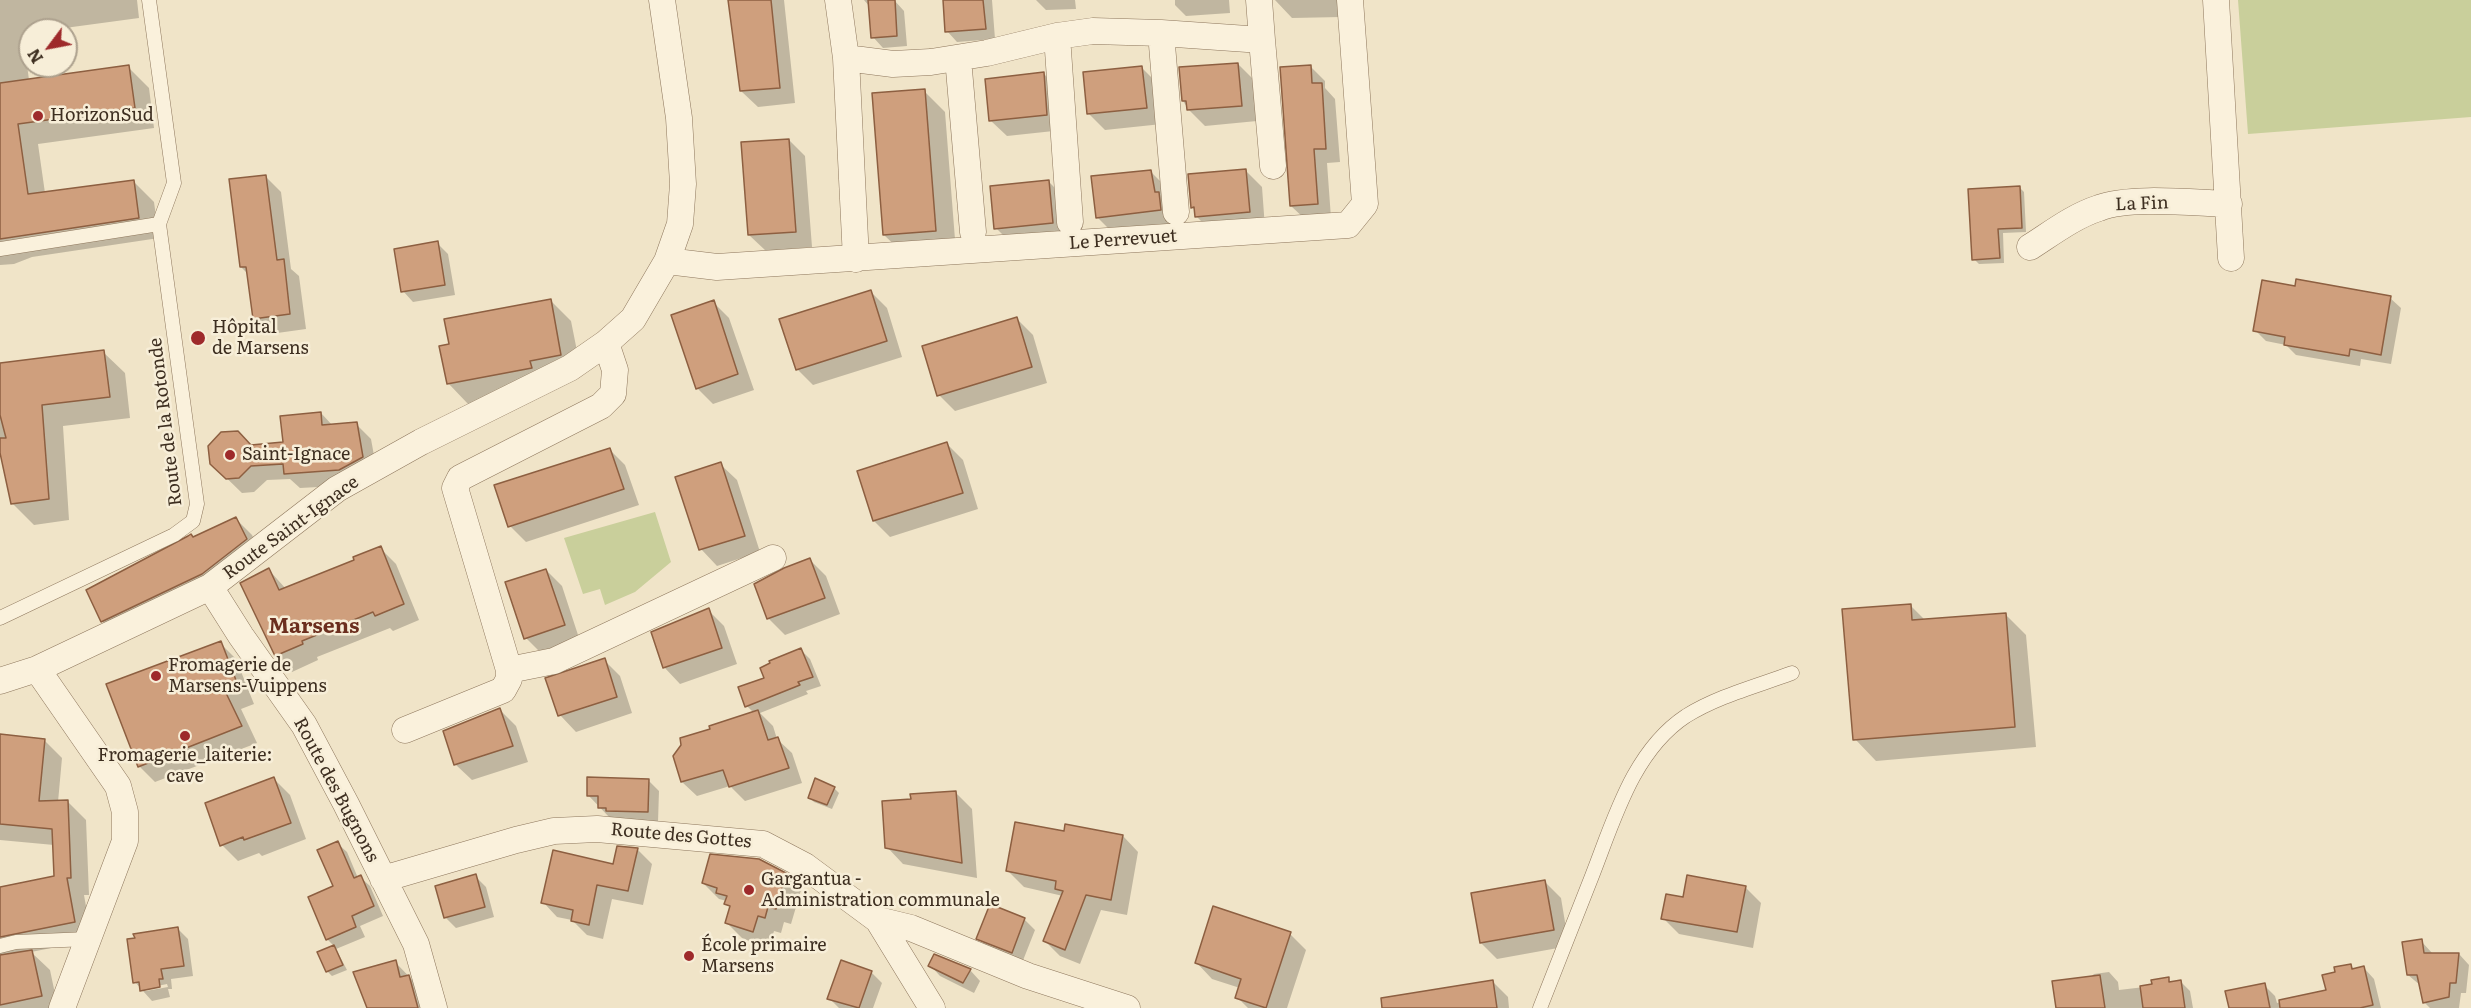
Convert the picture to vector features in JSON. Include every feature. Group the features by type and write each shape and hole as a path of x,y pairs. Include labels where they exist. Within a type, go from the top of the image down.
{"street":[{"name":"Route Saint-Ignace","path":"0,681 37,669 210,587 337,489 421,442 570,368 606,343 633,320 667,261 680,224 683,184 679,118 662,0"},
{"path":"838,0 846,58 856,259"},
{"path":"1259,0 1273,166"},
{"name":"Le Perrevuet","path":"667,261 717,267 1348,225 1365,204 1350,0"},
{"path":"2216,0 2231,258"},
{"path":"846,58 893,64 958,58 1057,36 1093,32 1161,33 1262,40"},
{"path":"1161,33 1176,213"},
{"path":"1057,36 1070,222"},
{"path":"958,58 973,232"},
{"name":"La Fin","path":"2030,247 2080,216 2100,207 2122,202 2229,204"},
{"path":"405,730 503,690 509,679 509,670 455,488 460,478 601,406 614,394 615,370 606,343"},
{"path":"509,670 554,661 773,558"},
{"name":"Route des Bugnons","path":"210,587 241,636 304,725 416,944 435,1008"},
{"path":"37,669 118,786 125,812 125,841 62,1008"},
{"name":"Route des Gottes","path":"383,879 554,831 597,829 763,844 806,866 878,920 911,928 1028,976 1127,1008"},
{"path":"878,920 932,1008"}],"lane":[{"name":"Route de la Rotonde","path":"0,618 174,535 193,520 197,504 159,224 174,183 149,0"},
{"path":"0,249 159,224"},
{"path":"1540,1008 1635,772 1656,744 1685,717 1714,701 1792,673"},
{"path":"0,946 16,942 88,939"}],"green space":[{"path":"2238,0 2471,0 2471,117 2248,134"},
{"path":"655,512 671,562 635,592 605,605 600,589 583,594 564,538"}],"building":[{"path":"728,0 771,0 780,88 740,91"},
{"path":"868,0 895,0 897,36 871,38"},
{"path":"943,0 983,0 986,29 945,32"},
{"path":"1238,63 1242,106 1187,110 1186,101 1182,101 1179,67"},
{"name":"HorizonSud","path":"129,65 135,108 18,124 28,194 134,180 139,218 0,239 0,83 36,78 78,78 78,72"},
{"path":"1311,65 1312,83 1322,83 1326,149 1314,149 1318,204 1290,206 1280,67"},
{"path":"1142,66 1147,108 1087,114 1083,72"},
{"path":"1044,72 1047,115 989,121 985,79"},
{"path":"925,89 936,231 883,235 872,93"},
{"path":"789,139 796,232 748,235 741,142"},
{"path":"1246,169 1250,212 1195,217 1194,207 1191,208 1188,174"},
{"path":"1151,170 1155,192 1159,192 1161,210 1096,218 1091,176"},
{"path":"266,175 277,260 284,259 290,314 253,319 246,267 240,267 229,179"},
{"path":"1049,180 1053,223 994,229 990,186"},
{"path":"2020,186 2022,228 1998,229 2000,258 1972,260 1968,189"},
{"path":"438,241 445,285 401,292 394,249"},
{"path":"2296,279 2391,296 2381,355 2350,349 2349,356 2284,345 2285,337 2253,331 2262,280 2295,286"},
{"path":"871,290 887,341 796,370 779,319"},
{"path":"551,299 561,355 530,361 532,368 447,384 439,346 449,344 444,319"},
{"path":"714,300 738,374 696,389 671,315"},
{"path":"1017,317 1032,367 937,396 922,346"},
{"path":"104,350 110,397 42,405 49,499 11,504 0,453 0,438 6,438 0,415 0,363"},
{"path":"321,412 322,425 357,422 363,457 339,470 284,474 283,464 251,466 239,478 226,479 210,464 208,446 221,432 238,431 251,445 283,442 280,416"},
{"path":"947,442 963,493 873,521 857,471"},
{"path":"610,448 624,489 508,527 494,485"},
{"path":"721,462 745,536 699,550 675,477"},
{"path":"236,517 247,539 202,574 101,622 86,590 191,534 193,537"},
{"path":"381,546 404,604 375,616 373,612 302,641 303,644 275,656 240,583 269,568 279,590 354,560 353,557"},
{"path":"810,558 825,598 767,619 754,584 784,568"},
{"path":"546,569 565,625 524,639 505,582"},
{"path":"1911,604 1912,620 2006,613 2015,727 1853,740 1842,609"},
{"path":"709,608 722,648 663,668 651,632"},
{"path":"221,641 239,688 226,693 242,726 138,767 106,684"},
{"path":"801,648 813,677 798,682 800,685 745,707 738,687 764,678 760,668 770,663 769,661"},
{"path":"605,658 617,697 558,716 545,678"},
{"path":"500,708 513,746 454,765 443,731"},
{"path":"758,710 768,740 778,737 789,768 729,787 723,770 681,782 673,756 681,745 680,738"},
{"path":"0,734 45,739 39,801 68,800 71,878 67,878 75,922 0,937 0,887 54,876 52,829 0,824"},
{"path":"274,777 291,823 220,846 205,803"},
{"path":"587,777 649,779 648,812 606,811 606,808 598,808 598,796 587,796"},
{"path":"815,778 835,787 827,805 808,798"},
{"path":"956,791 962,863 885,848 882,801 911,799 910,794"},
{"path":"1015,822 1064,831 1065,824 1123,835 1111,900 1086,895 1065,950 1043,941 1063,891 1055,889 1056,881 1006,871"},
{"path":"338,841 354,878 361,875 374,906 352,916 356,927 326,940 308,897 333,886 317,850"},
{"path":"617,846 638,848 628,891 597,885 589,925 571,921 573,910 541,903 553,850 613,864"},
{"name":"Gargantua - Administration communale","path":"710,854 759,859 786,873 776,909 768,907 765,918 758,916 753,932 725,923 730,906 724,904 727,896 716,893 717,888 702,883"},
{"path":"476,874 485,907 444,918 435,886"},
{"path":"1687,875 1746,886 1737,932 1661,919 1666,894 1683,897"},
{"path":"1545,880 1554,930 1480,943 1471,893"},
{"path":"990,904 1025,918 1012,953 976,939"},
{"path":"1213,906 1291,932 1266,1008 1235,998 1241,979 1195,963"},
{"path":"178,927 184,966 161,969 163,979 159,979 160,987 140,991 139,982 133,983 127,939 135,938 133,934"},
{"path":"2422,939 2424,953 2459,953 2456,983 2450,983 2449,997 2423,1003 2417,975 2407,975 2402,942"},
{"path":"334,945 343,965 326,972 317,952"},
{"path":"32,950 42,996 0,1005 0,955"},
{"path":"934,954 971,969 963,983 928,966"},
{"path":"396,960 400,977 409,975 418,1008 367,1008 353,972"},
{"path":"841,960 872,971 859,1008 827,999"},
{"path":"2351,964 2352,969 2364,966 2373,1005 2360,1008 2280,1008 2279,1000 2326,990 2322,975 2335,972 2334,967"},
{"path":"2100,975 2105,1008 2056,1008 2052,981"},
{"path":"2169,977 2169,982 2181,980 2185,1008 2143,1008 2140,986 2152,984 2151,980"},
{"path":"1493,980 1497,1008 1382,1008 1381,998"},
{"path":"2265,983 2270,1008 2229,1008 2225,991"}],"place":[{"name":"HorizonSud","path":"38,116"},
{"name":"Hôpital de Marsens","path":"198,338"},
{"name":"Saint-Ignace","path":"230,455"},
{"name":"Fromagerie de Marsens-Vuippens","path":"156,676"},
{"name":"Fromagerie_laiterie: cave","path":"185,736"},
{"name":"Gargantua - Administration communale","path":"749,890"},
{"name":"École primaire Marsens","path":"689,956"}],"district":[{"name":"Marsens","path":"314,627"}]}
